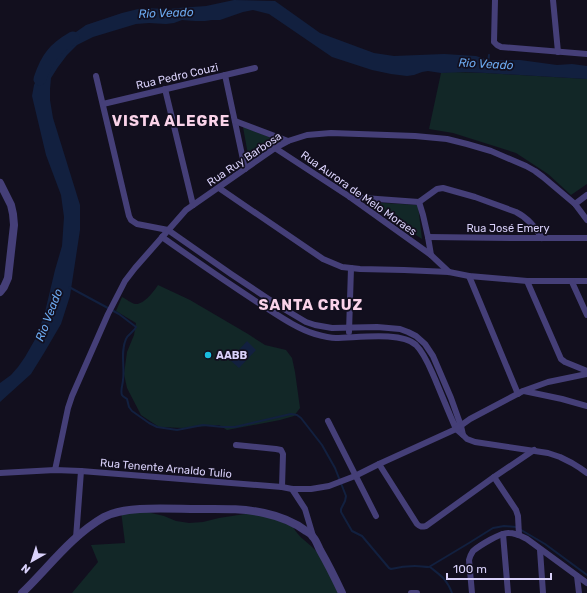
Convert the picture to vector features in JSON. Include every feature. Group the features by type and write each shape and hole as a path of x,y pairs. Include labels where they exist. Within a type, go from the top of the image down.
{"street":[{"path":"495,0 494,42 497,45 501,47 587,54"},
{"path":"553,0 558,52"},
{"name":"Rua Pedro Couzi","path":"103,104 255,68"},
{"path":"225,75 245,169"},
{"path":"96,76 131,220 137,224 168,230 195,250 306,322 332,328 377,327 400,329 416,336 425,344 432,356 451,398 459,428"},
{"path":"165,89 193,205"},
{"path":"235,121 288,141"},
{"name":"Rua Ruy Barbosa","path":"55,470 68,408 72,396 112,305 134,268 177,219 193,205 275,148 288,141 307,135 331,133 415,136 447,139 467,144 491,152 535,171 575,204 587,220"},
{"name":"Rua Aurora de Melo Moraes","path":"275,148 350,197 430,255 449,272"},
{"path":"0,183 11,205 14,225 8,278 0,292"},
{"path":"219,188 323,259 342,267 449,272 469,276 527,281 587,281"},
{"path":"350,197 419,202 440,188 443,188 475,197 522,215 531,223 542,238"},
{"path":"575,204 587,195"},
{"name":"Rua Aurora de Melo Moraes","path":"419,202 428,237 430,255"},
{"path":"162,237 238,290 303,330 324,337 334,338 383,336 407,340 416,345 427,361 462,435 467,440 548,453 560,457 587,473"},
{"name":"Rua José Emery","path":"428,237 587,238"},
{"path":"349,337 351,268"},
{"path":"469,276 520,392 562,398 587,406"},
{"path":"527,281 561,359 587,373"},
{"path":"572,282 587,315"},
{"name":"Rua Tenente Arnaldo Tulio","path":"0,473 55,470 81,471 292,489 315,489 346,480 459,428 470,419 520,392 548,382 587,373"},
{"path":"328,421 376,516"},
{"path":"236,445 276,448 281,450 283,454 282,487"},
{"path":"379,464 420,527 422,527 426,526 534,450"},
{"path":"76,538 81,471"},
{"path":"494,477 516,510 518,516 519,534"},
{"path":"292,489 305,509 313,536 342,593"},
{"path":"22,593 76,538 95,522 116,512 151,509 245,510 264,512 292,523 304,529 313,536"},
{"path":"472,593 469,560 470,556 474,551 502,534 509,533 519,534 527,539 587,583"},
{"path":"502,534 508,593"},
{"path":"540,550 543,593"},
{"path":"577,576 579,593"},
{"path":"411,593 417,593"}],"green space":[{"path":"451,72 587,79 587,184 571,195 548,174 516,153 453,133 429,129 441,73"},
{"path":"243,127 275,139 249,160"},
{"path":"366,202 418,205 422,239"},
{"name":"AABB","path":"158,285 190,300 265,345 286,350 292,358 300,408 294,416 227,430 219,425 183,428 159,427 141,415 127,388 124,374 127,352 134,335 136,323 116,311 122,297 135,304 138,304 148,297"},
{"path":"121,511 147,512 164,516 176,521 189,523 203,522 258,512 293,527 320,556 338,593 72,593 98,562 91,545 125,543"}],"water":[{"path":"234,0 275,1 320,33 374,53 394,56 444,54 476,56 488,60 520,60 557,65 572,64 587,66 587,79 465,72 441,73 428,71 407,76 391,74 372,70 332,57 269,14 253,10 220,20 182,20 166,24 136,24 93,37 77,45 67,55 51,78 50,89 53,118 80,205 80,230 70,296 61,324 31,374 0,402 0,383 11,375 18,367 37,336 45,312 62,246 64,217 61,195 46,155 32,96 34,85 43,67 66,39 86,25 142,8 170,9 206,6"},
{"path":"247,341 256,350 239,368 230,360"}],"waterway":[{"name":"Rio Veado","path":"40,79 45,65 56,50 73,38"},
{"path":"488,62 489,55"},
{"path":"69,287 119,314 136,327 127,337 124,344 123,382 121,393 127,399 129,407 132,411 149,423 157,427 177,430 203,425 235,427 291,414 297,415 301,418 322,445 335,468 346,496 341,512 352,531 362,536 389,568 412,566 429,567 493,528 504,526 516,527 545,544 587,575"},
{"path":"430,567 446,581 452,593"}],"place":[{"name":"AABB","path":"208,355"}],"district":[{"name":"VISTA ALEGRE","path":"171,121"},
{"name":"SANTA CRUZ","path":"311,305"}]}
